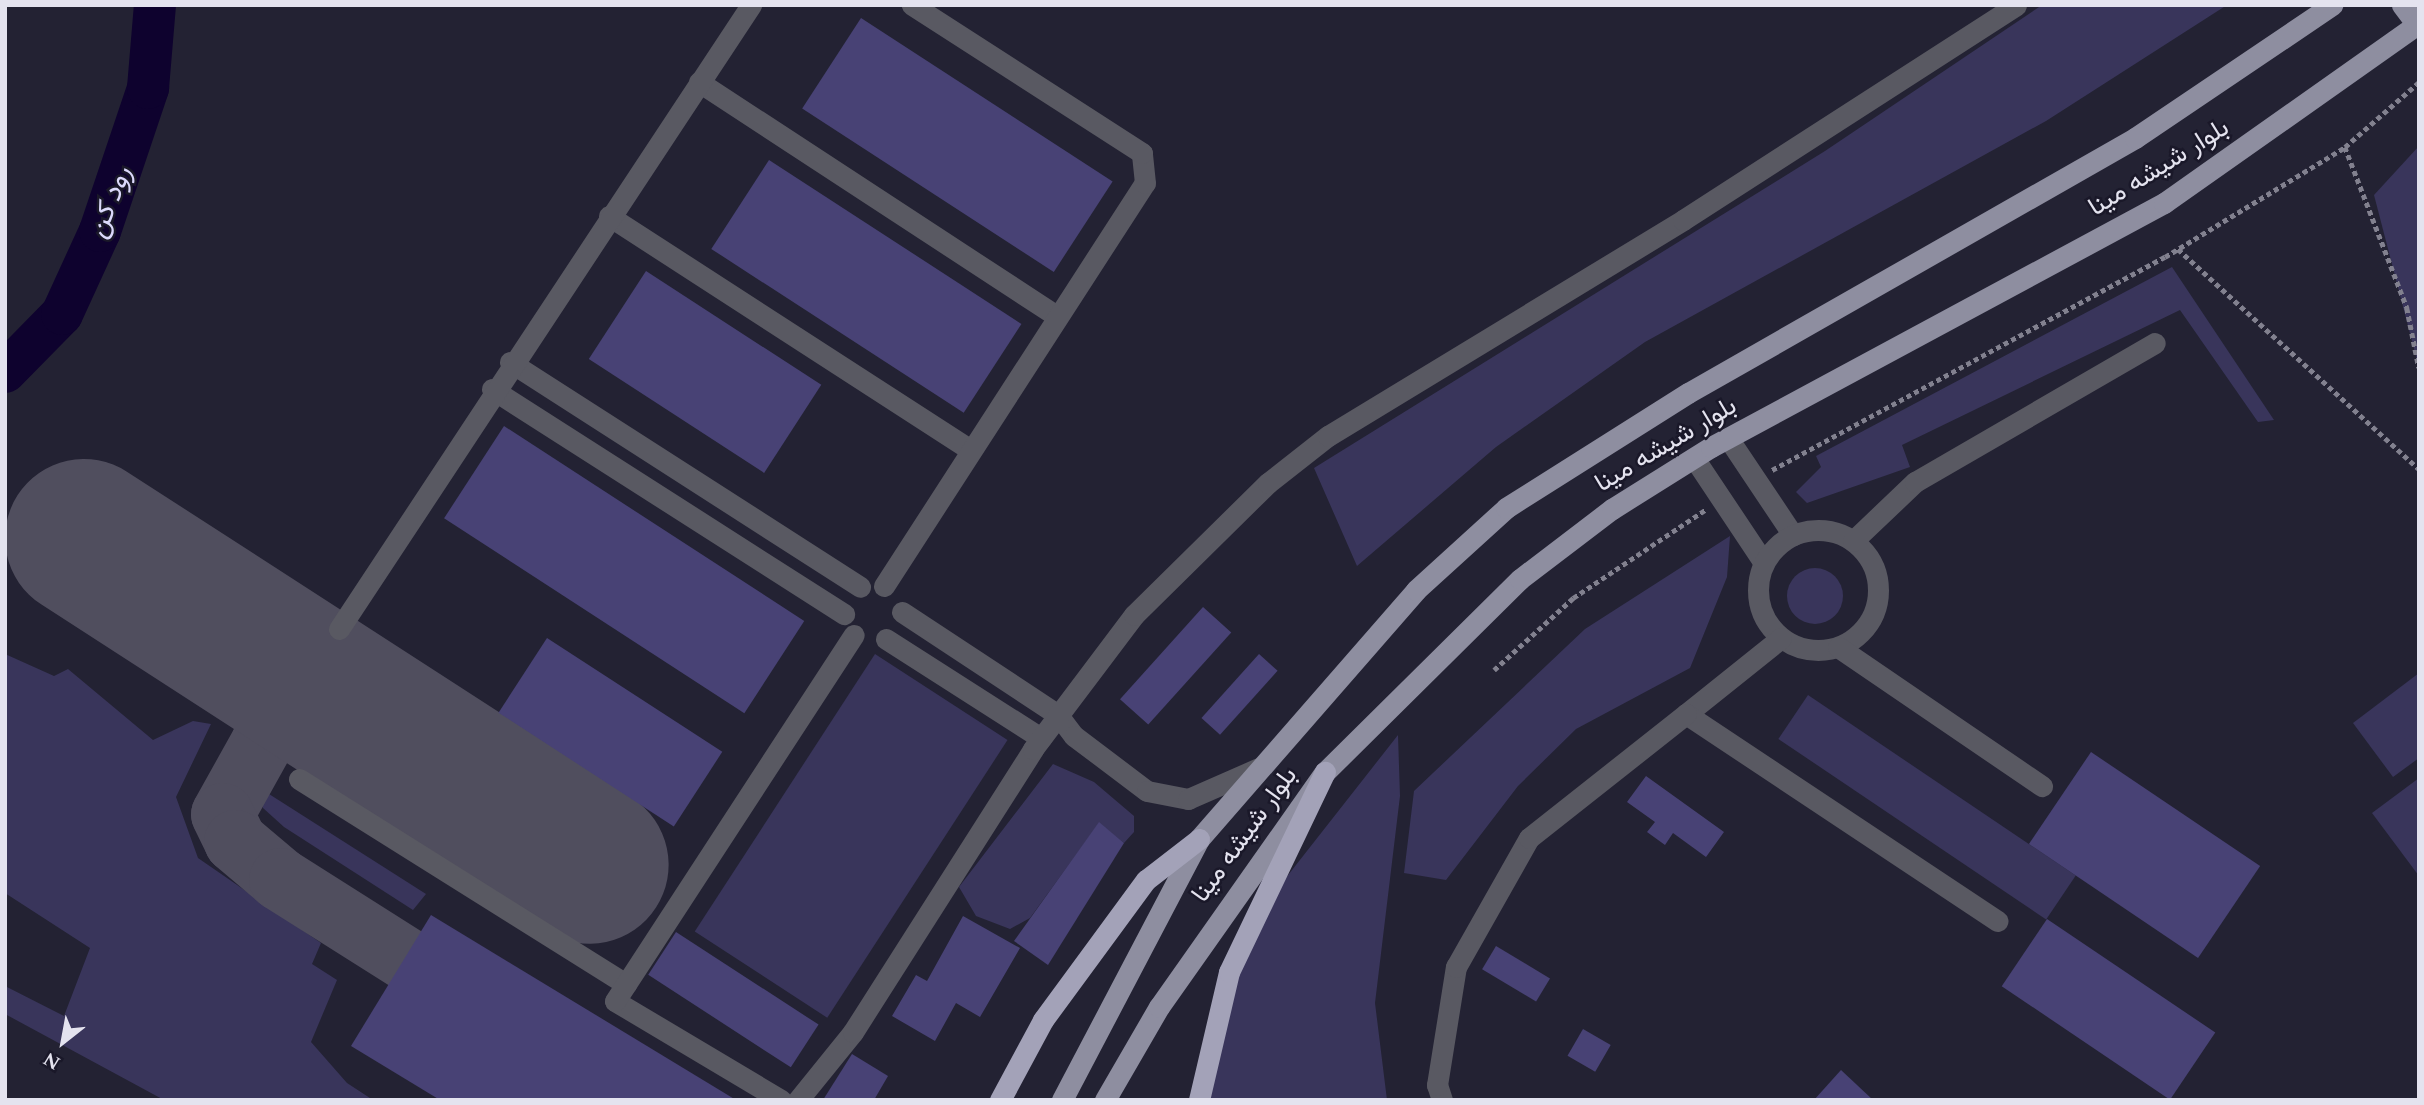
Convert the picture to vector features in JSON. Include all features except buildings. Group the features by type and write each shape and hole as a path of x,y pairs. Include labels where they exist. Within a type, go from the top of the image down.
{"highway":[{"path":"1199,1100 1229,972 1325,772"},
{"path":"1000,1100 1044,1020 1146,880 1199,839"}],"main road":[{"name":"بلوار شیشه مینا","path":"1062,1100 1199,839 1416,590 1506,508 1688,393 2135,138 2332,5"},
{"path":"2402,5 2418,24"},
{"name":"بلوار شیشه مینا","path":"1105,1100 1159,1007 1325,772 1520,579 1612,509 1728,438 2164,204 2418,24"}],"street":[{"path":"339,629 492,389 751,5"},
{"path":"884,586 1056,316 1145,183 1142,153 912,5"},
{"path":"798,1100 853,1032 1041,738 1134,615 1268,484 1328,436 1683,220 2016,5"},
{"path":"699,82 1056,316"},
{"path":"609,216 971,450"},
{"path":"1853,541 1915,482 2155,343"},
{"path":"510,362 860,587 884,586"},
{"path":"492,389 844,614 854,635"},
{"path":"1728,438 1793,535"},
{"path":"1694,458 1764,563"},
{"path":"1838,647 1867,625 1878,591 1868,556 1853,541 1834,532 1793,535 1764,563 1759,604 1781,638 1800,647 1838,647 2042,786"},
{"path":"884,586 902,612 1058,715 1074,736 1147,791 1188,799 1259,768"},
{"path":"844,614 860,587"},
{"path":"886,639 902,612"},
{"path":"854,635 886,639 1041,738"},
{"path":"782,1100 615,1001 854,635"},
{"path":"1442,1100 1437,1085 1456,967 1529,838 1781,638"},
{"path":"1686,714 1998,922"},
{"path":"299,779 626,984"}],"path":[{"path":"1756,479 2178,249 2345,147 2419,82"},
{"path":"2345,147 2407,308 2419,368"},
{"path":"2178,249 2419,469"},
{"path":"1494,670 1573,598 1721,499"}],"shaded area":[{"path":"2042,5 2227,5 2046,121 1645,342 1496,447 1357,566 1314,468 1825,151"},
{"path":"2419,146 2419,368 2374,195"},
{"path":"2172,267 2274,420 2258,422 2180,310 1902,445 1910,467 1807,503 1796,492 1821,467 1816,456"},
{"path":"1730,536 1727,577 1690,668 1576,729 1518,786 1446,880 1404,873 1414,791 1585,629"},
{"path":"1809,568 1821,568 1831,572 1839,580 1843,596 1839,612 1831,620 1821,624 1809,624 1799,620 1791,612 1787,602 1787,590 1791,580 1799,572"},
{"path":"5,654 54,676 68,669 153,740 193,721 211,724 176,797 198,858 321,943 312,964 337,980 311,1042 347,1083 373,1100 164,1100 5,1014 5,986 64,1016 90,948 5,893"},
{"path":"875,654 1008,740 827,1018 695,932"},
{"path":"2419,673 2419,758 2393,777 2353,723"},
{"path":"1808,695 2076,876 2046,920 1778,739"},
{"path":"1398,735 1400,796 1375,1003 1387,1100 1210,1100 1236,980 1285,879"},
{"path":"1053,764 1094,782 1134,816 1134,832 1124,843 1099,823 1030,918 1010,929 976,916 959,887"},
{"path":"2419,778 2419,876 2372,813"},
{"path":"258,787 426,894 413,910 284,827 263,808"}],"waterway":[{"name":"رود کن","path":"5,372 62,314 100,231 148,88 155,5"}],"taxiway":[{"path":"353,712 321,705 293,711 262,742 222,814 235,841 280,879 405,958"}],"runway":[{"path":"84,538 590,865"}]}
